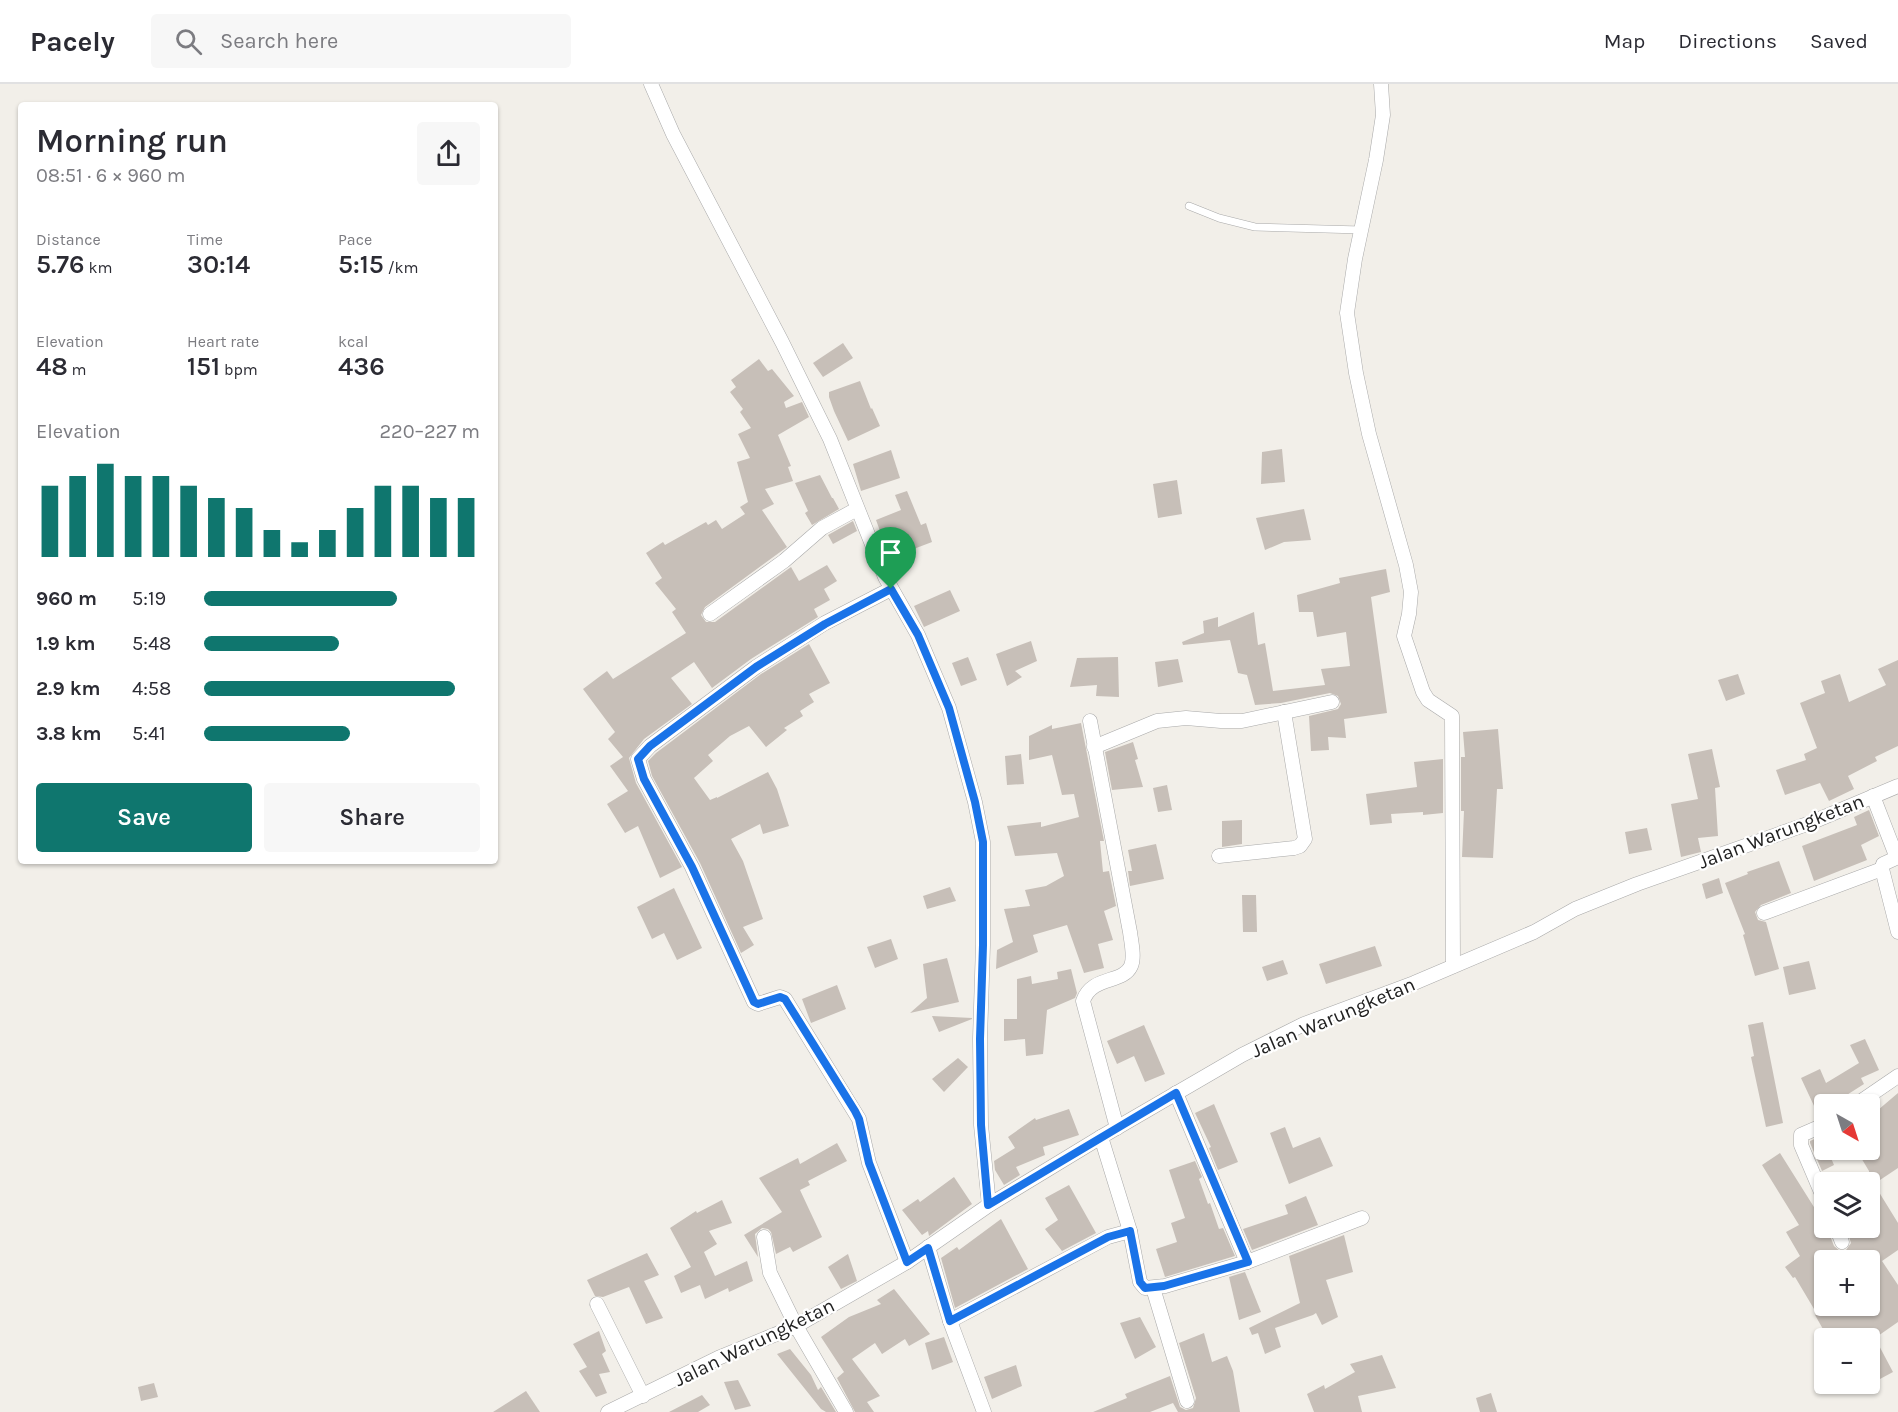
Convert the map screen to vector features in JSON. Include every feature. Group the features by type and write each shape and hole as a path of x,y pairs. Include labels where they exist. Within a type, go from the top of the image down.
{"street":[{"path":"651,84 673,134 739,258 825,430 891,589 918,635 949,708 975,802 983,842 981,1125 988,1205"},
{"path":"1381,84 1383,115 1347,313 1356,373 1369,434 1411,592 1404,636 1423,692 1428,699 1452,716 1453,966"},
{"path":"710,614 784,561 822,528 857,509"},
{"path":"891,589 825,624 756,667 650,746 638,759 644,779 692,867 754,1002 758,1004 780,997 785,999 859,1119 869,1163 907,1262"},
{"path":"1094,747 1157,721 1186,718 1242,721 1332,702"},
{"path":"1219,856 1294,848 1305,840 1284,712"},
{"path":"1090,722 1130,932 1132,960 1127,971 1092,987 1086,992 1083,1001 1118,1128"},
{"name":"Jalan Warungketan","path":"608,1412 718,1358 796,1326 907,1262 988,1205 1101,1137 1242,1055 1304,1024 1414,983 1534,932 1575,909 1627,888 1810,822 1898,786"},
{"path":"1873,796 1895,853 1894,860 1883,864 1882,869 1898,932"},
{"path":"1764,913 1882,869"},
{"path":"1872,1094 1898,1076"},
{"path":"1176,1093 1248,1262"},
{"path":"1814,1129 1800,1139 1814,1176"},
{"path":"1101,1137 1130,1231 1140,1282 1145,1288 1153,1288 1248,1262 1362,1218"},
{"path":"950,1321 1108,1237 1130,1231"},
{"path":"764,1237 770,1273 796,1326 846,1412"},
{"path":"1840,1238 1842,1242"},
{"path":"928,1248 950,1321 984,1412"},
{"path":"1153,1288 1187,1401"},
{"path":"597,1304 643,1396"}],"lane":[{"path":"1189,206 1219,218 1255,227 1361,230"}],"building":[{"path":"843,343 853,358 823,377 813,363"},
{"path":"759,359 768,371 772,369 794,396 784,402 786,408 802,402 809,417 778,435 791,466 788,467 793,481 765,489 774,504 762,510 787,547 705,607 701,615 706,622 715,622 791,567 799,581 827,565 837,581 824,589 830,600 814,609 818,617 751,659 712,688 694,662 671,678 692,704 644,739 629,758 636,783 682,867 660,878 638,826 625,833 607,804 628,791 610,766 623,757 608,739 615,732 583,689 607,671 613,679 686,633 672,612 676,609 655,583 662,578 646,553 663,542 665,545 706,522 708,525 716,520 722,529 745,514 740,507 748,502 737,462 750,458 738,434 751,428 740,412 743,409 730,392 736,387 731,380"},
{"path":"860,381 880,426 848,441 834,411 829,392"},
{"path":"1282,449 1285,482 1261,484 1262,452"},
{"path":"891,450 900,478 861,491 853,464"},
{"path":"820,475 839,509 812,525 805,513 808,511 795,483"},
{"path":"1177,480 1182,514 1158,518 1153,484"},
{"path":"907,491 921,525 926,523 932,542 890,558 876,520 901,510 895,495"},
{"path":"1304,509 1311,540 1284,542 1265,550 1256,518"},
{"path":"853,521 857,531 833,544 828,535"},
{"path":"1386,569 1390,592 1371,597 1387,713 1344,719 1346,738 1328,737 1329,750 1311,751 1309,716 1338,709 1341,704 1338,696 1330,693 1281,703 1255,705 1247,675 1238,673 1230,640 1183,645 1182,642 1204,633 1203,621 1218,617 1218,627 1254,612 1258,645 1265,643 1273,691 1325,685 1321,669 1350,666 1346,632 1317,637 1313,612 1299,612 1297,595 1340,583 1339,578"},
{"path":"950,590 960,611 924,627 914,606"},
{"path":"1031,641 1037,661 1015,671 1022,677 1007,686 996,654"},
{"path":"809,644 830,683 809,694 814,702 800,711 803,716 784,728 787,730 766,747 749,726 730,736 708,755 713,761 694,778 710,800 768,772 777,789 789,826 763,834 760,824 731,839 743,861 763,919 743,927 754,945 741,953 700,863 652,776 648,761 761,674"},
{"path":"968,657 977,680 961,686 952,663"},
{"path":"1118,657 1119,697 1096,696 1097,685 1070,687 1077,658"},
{"path":"1178,659 1183,682 1158,687 1155,662"},
{"path":"1898,660 1898,746 1875,757 1877,761 1848,776 1854,789 1829,801 1820,783 1785,795 1776,770 1806,760 1804,754 1817,748 1800,703 1825,693 1821,681 1840,674 1849,702 1886,685 1878,669"},
{"path":"1738,674 1745,694 1726,701 1718,680"},
{"path":"1081,723 1104,841 1100,841 1103,872 1109,871 1116,906 1104,911 1113,940 1098,944 1104,968 1084,973 1067,925 1033,935 1038,952 996,969 997,950 1013,942 1004,909 1030,906 1025,890 1046,886 1064,876 1057,853 1015,856 1007,826 1041,822 1041,827 1079,817 1074,794 1062,795 1052,755 1029,760 1029,736 1052,725 1052,729"},
{"path":"1498,729 1503,789 1497,789 1493,858 1462,857 1464,811 1461,811 1461,757 1465,757 1463,732"},
{"path":"1133,742 1138,759 1135,760 1143,787 1112,790 1105,752"},
{"path":"1712,749 1720,787 1715,788 1718,836 1698,838 1701,852 1681,857 1671,804 1698,799 1688,754"},
{"path":"1021,754 1024,784 1007,785 1005,756"},
{"path":"1443,759 1443,813 1391,814 1392,823 1370,825 1366,794 1417,787 1414,762"},
{"path":"1167,785 1172,810 1158,812 1153,788"},
{"path":"1869,810 1879,836 1861,845 1867,860 1814,881 1802,846 1857,825 1854,817"},
{"path":"1242,820 1242,844 1222,847 1222,821"},
{"path":"1647,828 1652,850 1629,854 1625,832"},
{"path":"1156,844 1164,879 1130,886 1128,871 1132,871 1128,850"},
{"path":"1779,861 1791,893 1761,905 1755,912 1758,920 1766,922 1779,969 1755,976 1743,935 1745,934 1725,883 1748,874 1747,872"},
{"path":"1719,878 1723,893 1706,899 1702,884"},
{"path":"950,887 956,901 927,909 923,896"},
{"path":"674,888 702,948 677,960 664,933 652,939 637,907"},
{"path":"1242,895 1256,895 1257,932 1243,932"},
{"path":"891,939 898,959 875,968 867,947"},
{"path":"1375,946 1382,966 1326,984 1319,964"},
{"path":"947,958 959,1002 910,1013 927,998 923,964"},
{"path":"1283,960 1288,974 1267,981 1262,967"},
{"path":"1809,961 1816,989 1789,995 1783,967"},
{"path":"1071,969 1077,993 1075,998 1047,1010 1043,1054 1026,1056 1025,1039 1004,1041 1004,1019 1017,1019 1017,979 1031,976 1032,984 1058,979 1057,972"},
{"path":"837,985 846,1009 811,1023 802,999"},
{"path":"932,1016 972,1018 972,1019 939,1032"},
{"path":"1763,1022 1783,1123 1766,1127 1751,1057 1754,1056 1748,1025"},
{"path":"1144,1025 1165,1074 1145,1082 1134,1056 1117,1064 1107,1041"},
{"path":"1865,1039 1879,1070 1861,1078 1864,1084 1848,1094 1814,1094 1814,1106 1801,1078 1820,1069 1826,1083 1859,1063 1850,1045"},
{"path":"958,1058 968,1067 944,1092 932,1079"},
{"path":"1898,1093 1898,1168 1880,1180 1880,1172 1869,1171 1862,1160 1880,1160 1880,1108"},
{"path":"1214,1104 1238,1162 1218,1170 1209,1148 1211,1147 1195,1113"},
{"path":"1069,1109 1079,1135 1043,1147 1045,1155 1016,1167 1020,1175 1004,1185 995,1170 994,1161 1015,1148 1008,1137 1035,1118 1036,1120"},
{"path":"1285,1127 1293,1148 1320,1137 1333,1166 1289,1184 1270,1133"},
{"path":"1814,1139 1814,1152 1810,1143"},
{"path":"837,1143 847,1161 808,1181 810,1185 800,1190 822,1237 793,1252 790,1247 776,1254 771,1232 762,1228 755,1234 758,1257 744,1235 782,1212 759,1178 798,1158 800,1164"},
{"path":"1780,1153 1814,1207 1814,1238 1831,1238 1834,1246 1839,1250 1814,1250 1814,1309 1795,1277 1793,1278 1785,1267 1800,1256 1786,1232 1799,1225 1762,1165"},
{"path":"1817,1160 1832,1160 1834,1165 1822,1171"},
{"path":"1195,1161 1202,1177 1199,1179 1208,1204 1210,1203 1219,1229 1223,1228 1235,1256 1165,1277 1156,1249 1177,1242 1171,1223 1185,1218 1169,1170"},
{"path":"954,1177 972,1204 929,1236 928,1231 922,1235 902,1210 918,1199 920,1202"},
{"path":"1069,1185 1096,1233 1062,1251 1045,1229 1058,1220 1045,1198"},
{"path":"1880,1194 1898,1223 1898,1250 1882,1261 1898,1285 1898,1322 1880,1335 1880,1328 1822,1328 1816,1316 1880,1316 1880,1250 1846,1250 1851,1243 1849,1238 1880,1238"},
{"path":"1306,1196 1318,1225 1252,1250 1243,1229 1288,1214 1285,1205"},
{"path":"722,1200 732,1223 709,1231 717,1244 704,1252 715,1276 747,1261 753,1281 729,1292 728,1288 705,1299 700,1285 681,1293 674,1276 691,1267 670,1228 696,1211 697,1213"},
{"path":"1001,1219 1028,1269 955,1308 941,1258 957,1247 959,1250"},
{"path":"1344,1235 1353,1272 1326,1280 1338,1317 1322,1325 1316,1313 1275,1328 1281,1347 1265,1354 1258,1333 1252,1335 1249,1328 1300,1303 1289,1256"},
{"path":"647,1253 659,1275 644,1281 663,1318 646,1324 629,1287 603,1297 595,1296 587,1280"},
{"path":"848,1254 857,1281 841,1289 828,1267"},
{"path":"1245,1272 1261,1312 1239,1320 1229,1277"},
{"path":"894,1289 930,1334 909,1346 905,1339 882,1354 875,1343 852,1359 880,1396 867,1402 874,1412 855,1412 837,1378 844,1372 821,1337 849,1317 881,1304 877,1300"},
{"path":"1140,1317 1156,1347 1135,1359 1120,1323"},
{"path":"599,1331 606,1351 602,1354 610,1372 599,1374 607,1393 596,1397 579,1371 587,1367 573,1344"},
{"path":"1204,1333 1212,1362 1227,1356 1233,1371 1240,1412 1178,1412 1173,1403 1150,1412 1093,1412 1127,1398 1125,1394 1170,1376 1180,1407 1186,1410 1193,1408 1196,1398 1179,1343"},
{"path":"944,1337 953,1362 932,1370 925,1343"},
{"path":"1880,1347 1893,1372 1880,1379"},
{"path":"790,1349 811,1375 818,1390 821,1387 836,1412 826,1412 821,1409 777,1354"},
{"path":"1382,1355 1396,1388 1358,1396 1362,1412 1314,1412 1307,1394 1324,1385 1325,1389 1355,1372 1350,1364"},
{"path":"1016,1365 1022,1386 992,1399 984,1377"},
{"path":"738,1380 751,1406 735,1410 724,1382"},
{"path":"154,1383 158,1397 141,1401 138,1387"},
{"path":"526,1391 540,1412 493,1412"},
{"path":"1491,1393 1497,1412 1480,1412 1476,1398"},
{"path":"702,1395 710,1405 698,1412 669,1412"}],"route":[{"path":"891,589 918,635 949,708 975,802 983,842 981,1125 988,1205 1176,1093 1248,1262 1164,1286 1145,1288 1140,1282 1130,1231 1108,1237 950,1321 928,1248 907,1262 869,1163 855,1111 785,999 780,997 758,1004 754,1002 692,867 644,779 638,759 650,746 756,667 825,624 891,589"}]}
